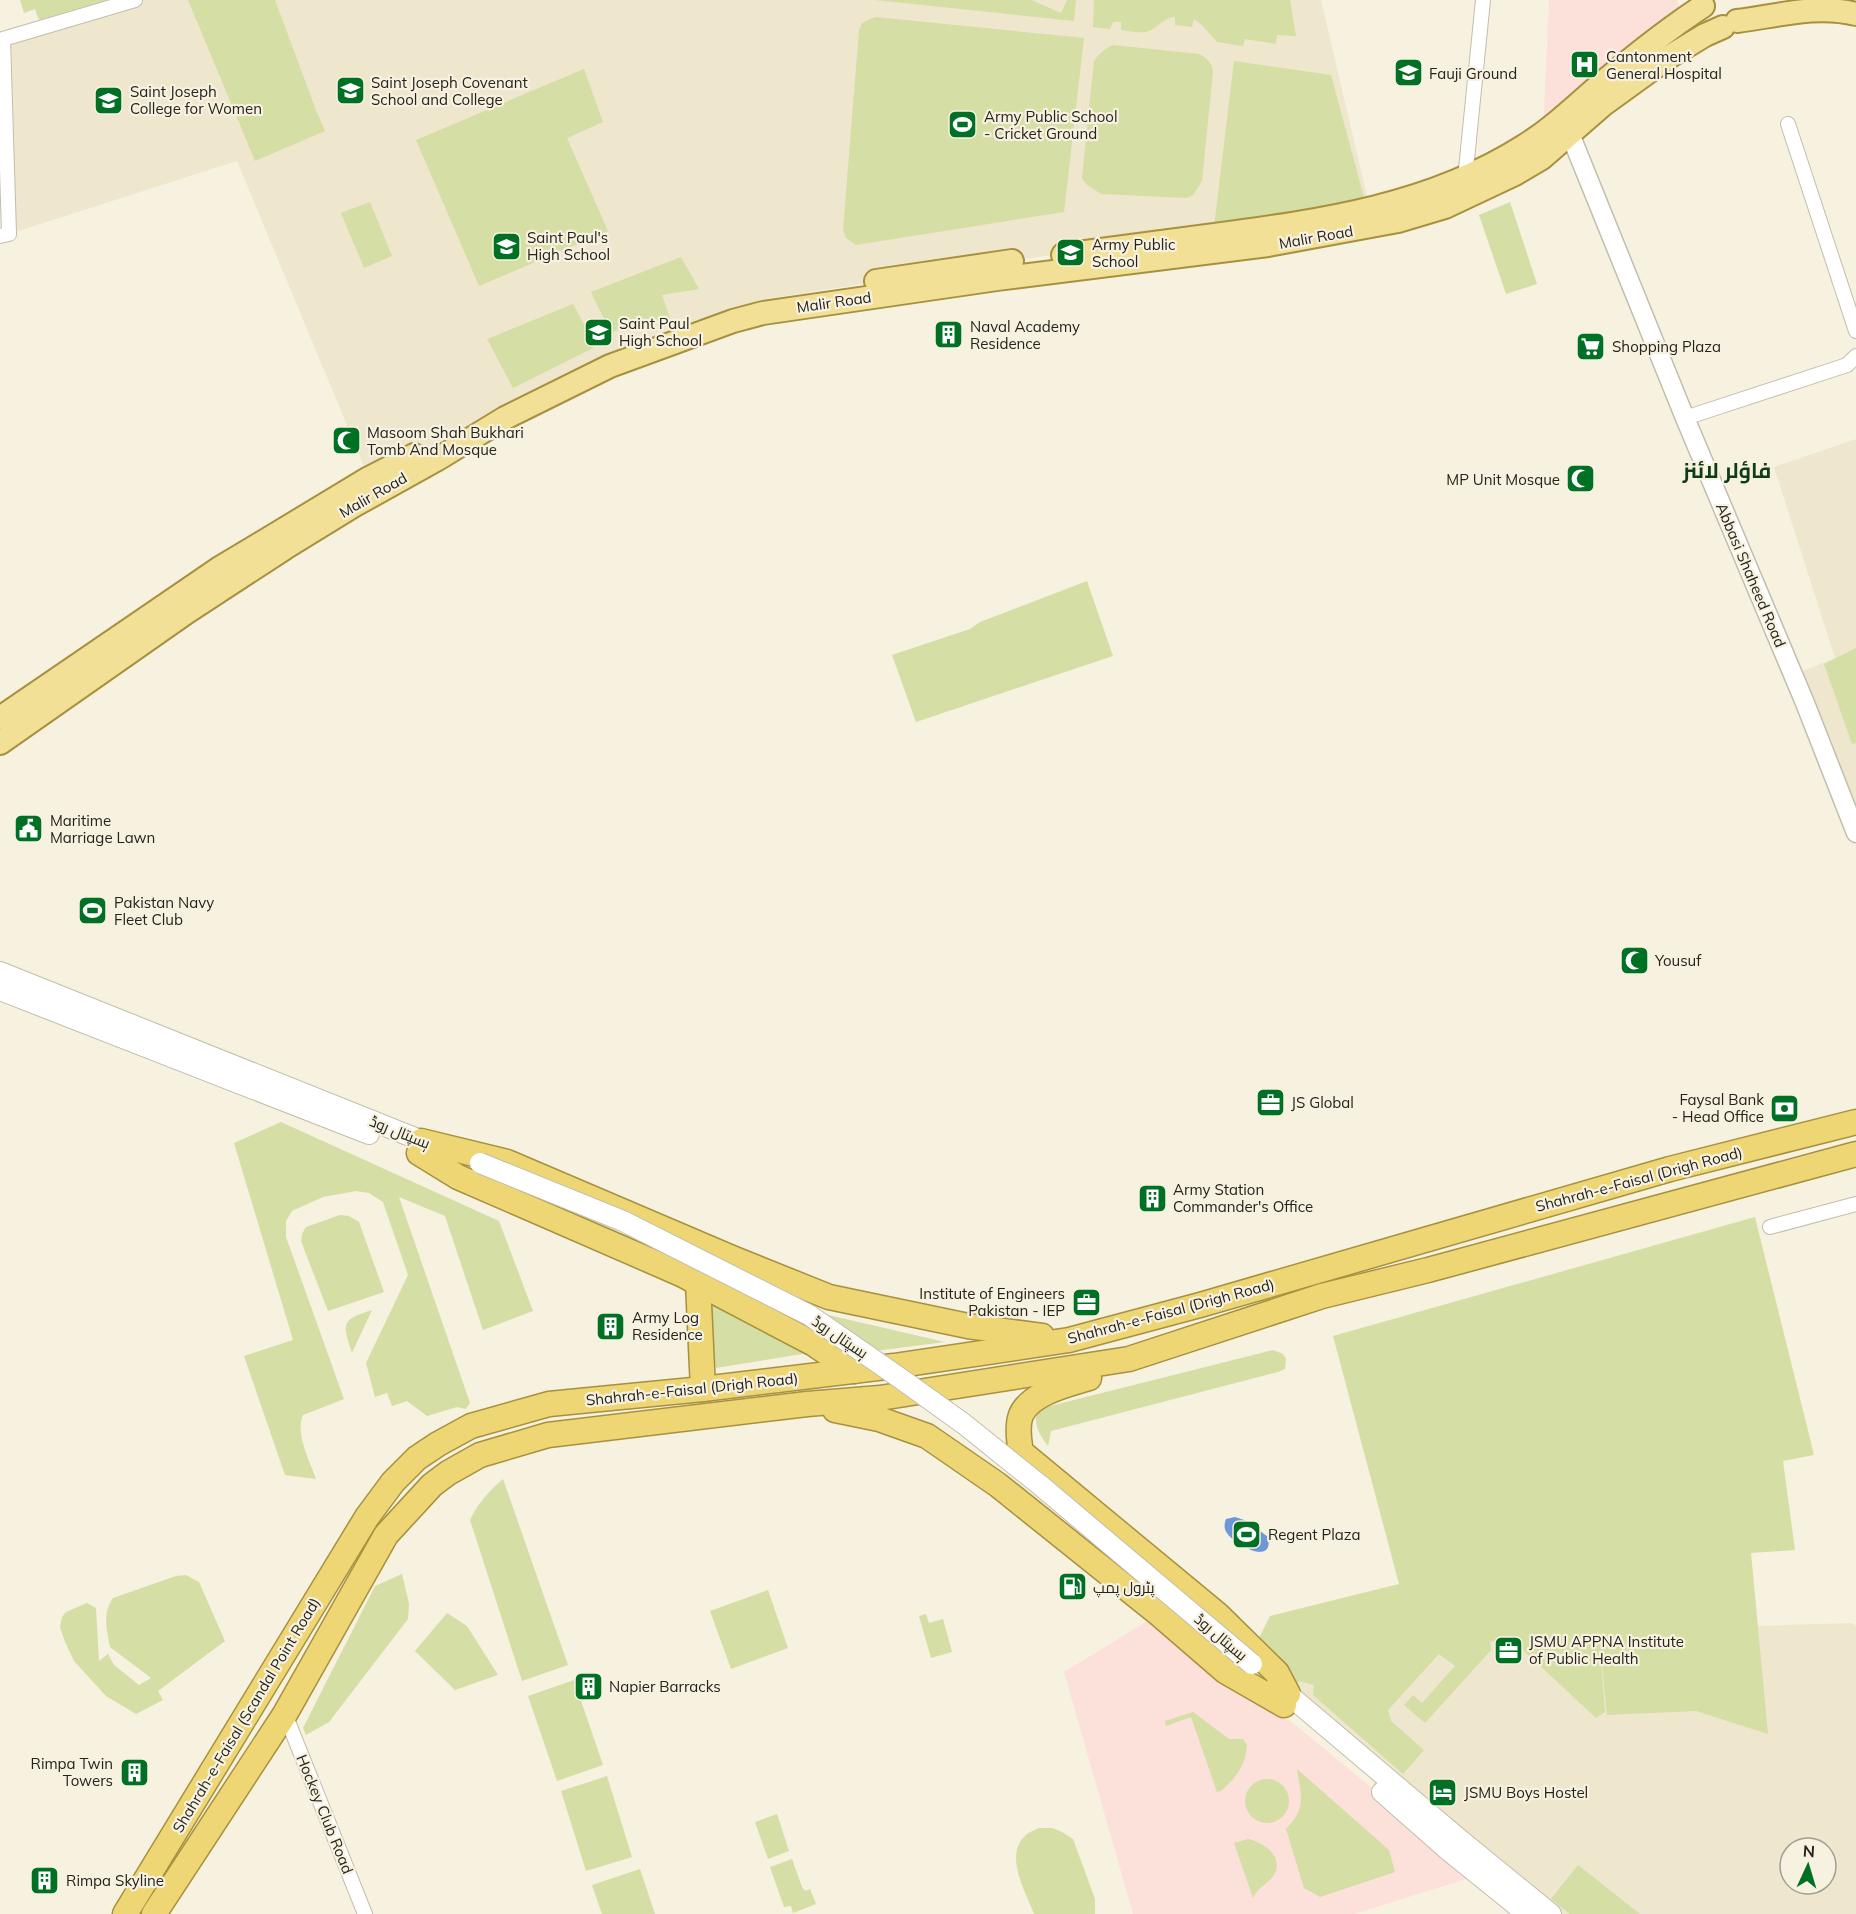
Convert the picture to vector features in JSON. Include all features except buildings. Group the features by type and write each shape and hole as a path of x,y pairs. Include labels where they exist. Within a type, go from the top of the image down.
{"highway":[{"name":"Shahrah-e-Faisal (Drigh Road)","path":"367,1516 393,1482 417,1458 438,1444 471,1426 549,1404 854,1371 1069,1340 1200,1305 1659,1172 1856,1122"},
{"path":"420,1147 458,1177 681,1274 814,1344 854,1371"},
{"path":"420,1147 507,1162 829,1297 968,1326 1069,1340"},
{"name":"Shahrah-e-Faisal (Drigh Road)","path":"386,1535 432,1485 448,1473 480,1455 548,1435 807,1404 880,1398 1129,1359 1322,1296 1428,1270 1856,1154"},
{"path":"698,1283 703,1389"},
{"path":"814,1344 817,1292"},
{"path":"1129,1359 1101,1375 1060,1387 1033,1400 1021,1415 1019,1438 1021,1452 1218,1615 1277,1673 1286,1699"},
{"path":"807,1404 879,1419 927,1436 998,1485 1159,1614 1225,1671 1286,1699"},
{"name":"Shahrah-e-Faisal (Scandal Point Road)","path":"124,1911 367,1516"},
{"name":"Shahrah-e-Faisal (Scandal Point Road)","path":"154,1914 285,1714 386,1535"}],"main road":[{"name":"Malir Road","path":"0,743 187,612 355,505 505,418 595,373 733,321 763,313 997,279 1268,245 1398,221 1445,207 1515,174 1542,158 1567,126 1654,40 1703,2"},
{"path":"1703,2 1706,18 1717,26 1734,16"},
{"name":"Malir Road","path":"0,718 218,569 369,478 627,345 759,300 928,273 1333,217 1407,199 1465,179 1567,126 1604,104 1669,57 1734,16 1829,10 1856,14"},
{"name":"ہسپتال روڈ","path":"0,972 420,1147 623,1221 809,1315 973,1431 1049,1492 1286,1699 1551,1914"},
{"name":"ہسپتال روڈ","path":"0,990 319,1116 420,1147"},
{"name":"ہسپتال روڈ","path":"1286,1699 1449,1851 1527,1914"}],"street":[{"path":"0,236 9,234 1,36 135,0"},
{"path":"1465,179 1483,0"},
{"path":"1788,124 1856,331"},
{"name":"Abbasi Shaheed Road","path":"1567,126 1685,418 1805,703 1856,833"},
{"path":"1685,418 1847,365 1856,356"},
{"path":"1770,1227 1856,1204"},
{"name":"Hockey Club Road","path":"285,1714 365,1914"}],"shaded area":[{"path":"134,0 1321,0 1370,209 759,300 627,345 369,478 237,161 9,234 3,39"},
{"name":"Cantonment General Hospital","path":"1549,0 1677,0 1682,20 1543,133"},
{"path":"1856,439 1856,834 1793,675 1835,658 1774,467"},
{"path":"1575,1592 1751,1626 1852,1623 1856,1626 1856,1914 1555,1914 1288,1694 1299,1681"},
{"path":"1159,1614 1479,1875 1354,1914 1133,1914 1064,1672"}],"green space":[{"path":"20,0 107,0 39,20 35,9 24,13"},
{"path":"188,0 275,0 325,131 255,161"},
{"path":"875,0 1031,0 1061,13 1067,0 1076,0 1074,21"},
{"path":"1094,0 1290,0 1296,36 1277,35 1276,44 1245,39 1243,46 1217,42 1194,19 1192,27 1175,25 1175,17 1145,32 1121,30 1121,22 1113,22 1110,29 1093,27"},
{"name":"Army Public School - Cricket Ground","path":"875,17 1084,38 1064,212 856,245 846,238 843,230 859,30 862,23"},
{"path":"1113,45 1199,54 1211,65 1213,71 1202,181 1193,195 1186,198 1101,194 1086,184 1082,178 1094,61"},
{"path":"1234,61 1331,75 1368,212 1214,227"},
{"path":"584,69 603,122 567,138 608,231 479,286 416,140"},
{"path":"370,202 392,256 364,268 341,213"},
{"path":"1510,202 1537,284 1506,294 1479,215"},
{"path":"681,257 699,289 662,295 670,318 643,323 627,331 624,327 611,333 591,292"},
{"path":"573,304 594,343 593,348 513,388 487,339"},
{"path":"1087,581 1113,656 916,722 892,655 970,629 980,622"},
{"path":"1856,648 1856,743 1852,744 1824,664"},
{"path":"281,1122 499,1221 533,1311 483,1330 445,1216 399,1197 470,1403 466,1409 457,1407 427,1416 407,1401 392,1406 387,1393 375,1397 366,1363 408,1275 383,1202 369,1193 356,1191 323,1197 292,1211 286,1221 286,1237 344,1399 303,1415 302,1438 316,1479 285,1475 244,1356 293,1340 234,1143"},
{"path":"340,1215 349,1216 359,1222 384,1292 328,1311 301,1241 306,1227"},
{"path":"1755,1217 1814,1455 1783,1461 1795,1550 1751,1553 1768,1734 1696,1711 1607,1715 1600,1644 1605,1712 1596,1718 1509,1637 1490,1642 1491,1650 1425,1723 1404,1705 1413,1695 1422,1703 1455,1666 1439,1654 1388,1710 1391,1721 1424,1750 1403,1774 1313,1695 1314,1685 1299,1681 1297,1684 1253,1650 1270,1616 1399,1584 1333,1336"},
{"path":"705,1299 815,1352 716,1368"},
{"path":"372,1310 352,1353 347,1335 347,1324 354,1317"},
{"path":"824,1314 945,1342 875,1351"},
{"path":"1273,1350 1283,1354 1286,1359 1285,1369 1051,1431 1048,1446 1037,1427 1036,1414 1046,1407"},
{"path":"503,1479 568,1665 522,1681 470,1520 484,1498"},
{"path":"402,1574 409,1604 408,1619 329,1722 306,1735 303,1728 375,1586"},
{"path":"186,1575 199,1582 225,1641 158,1691 163,1700 136,1714 106,1696 74,1661 60,1627 62,1617 66,1612 87,1603 96,1608 99,1661 108,1654 114,1665 139,1685 151,1678 110,1647 106,1622 107,1610 113,1598 176,1576"},
{"path":"768,1590 788,1648 731,1669 710,1611"},
{"path":"447,1613 467,1626 498,1675 455,1690 415,1651"},
{"path":"926,1614 929,1623 943,1619 952,1652 931,1658 919,1616"},
{"path":"574,1680 603,1765 557,1781 528,1696"},
{"path":"1193,1712 1229,1739 1243,1739 1247,1745 1245,1759 1239,1771 1221,1791 1217,1792 1191,1717 1166,1726 1165,1721"},
{"path":"1297,1769 1389,1850 1395,1872 1320,1897 1304,1888 1286,1829 1300,1808 1301,1794"},
{"path":"607,1776 632,1857 586,1871 561,1791"},
{"path":"1267,1779 1282,1786 1289,1801 1282,1816 1267,1823 1252,1816 1245,1801 1252,1786"},
{"path":"777,1814 789,1851 768,1859 755,1822"},
{"path":"1039,1828 1052,1828 1073,1839 1095,1899 1095,1914 1034,1914 1018,1874 1016,1853 1019,1843 1026,1835"},
{"path":"1248,1839 1260,1843 1270,1851 1277,1867 1273,1876 1253,1898 1234,1843"},
{"path":"792,1859 802,1887 805,1891 810,1889 816,1904 793,1913 791,1906 784,1907 770,1867"},
{"path":"1578,1865 1640,1914 1570,1914 1551,1899"},
{"path":"640,1869 655,1914 602,1914 592,1885"}],"water":[{"name":"Regent Plaza","path":"1235,1517 1247,1521 1268,1537 1268,1546 1265,1551 1250,1550 1228,1534 1225,1528 1226,1519"}],"place":[{"name":"Cantonment General Hospital","path":"1585,65"},
{"name":"Fauji Ground","path":"1408,73"},
{"name":"Saint Joseph Covenant School and College","path":"350,91"},
{"name":"Saint Joseph College for Women","path":"109,100"},
{"name":"Army Public School - Cricket Ground","path":"963,125"},
{"name":"Saint Paul's High School","path":"506,246"},
{"name":"Army Public School","path":"1071,253"},
{"name":"Saint Paul High School","path":"598,332"},
{"name":"Naval Academy Residence","path":"949,335"},
{"name":"Shopping Plaza","path":"1591,346"},
{"name":"Masoom Shah Bukhari Tomb And Mosque","path":"346,441"},
{"name":"MP Unit Mosque","path":"1581,479"},
{"name":"Maritime Marriage Lawn","path":"29,829"},
{"name":"Pakistan Navy Fleet Club","path":"93,911"},
{"name":"Yousuf","path":"1634,960"},
{"name":"JS Global","path":"1270,1102"},
{"name":"Faysal Bank - Head Office","path":"1785,1108"},
{"name":"Army Station Commander's Office","path":"1152,1198"},
{"name":"Institute of Engineers Pakistan - IEP","path":"1086,1302"},
{"name":"Army Log Residence","path":"611,1326"},
{"name":"Regent Plaza","path":"1247,1534"},
{"name":"پٹرول پمپ","path":"1072,1587"},
{"name":"JSMU APPNA Institute of Public Health","path":"1508,1650"},
{"name":"Napier Barracks","path":"588,1686"},
{"name":"Rimpa Twin Towers","path":"134,1772"},
{"name":"JSMU Boys Hostel","path":"1443,1792"},
{"name":"Rimpa Skyline","path":"45,1880"}],"district":[{"name":"فاؤلر لائنز","path":"1727,470"}]}
